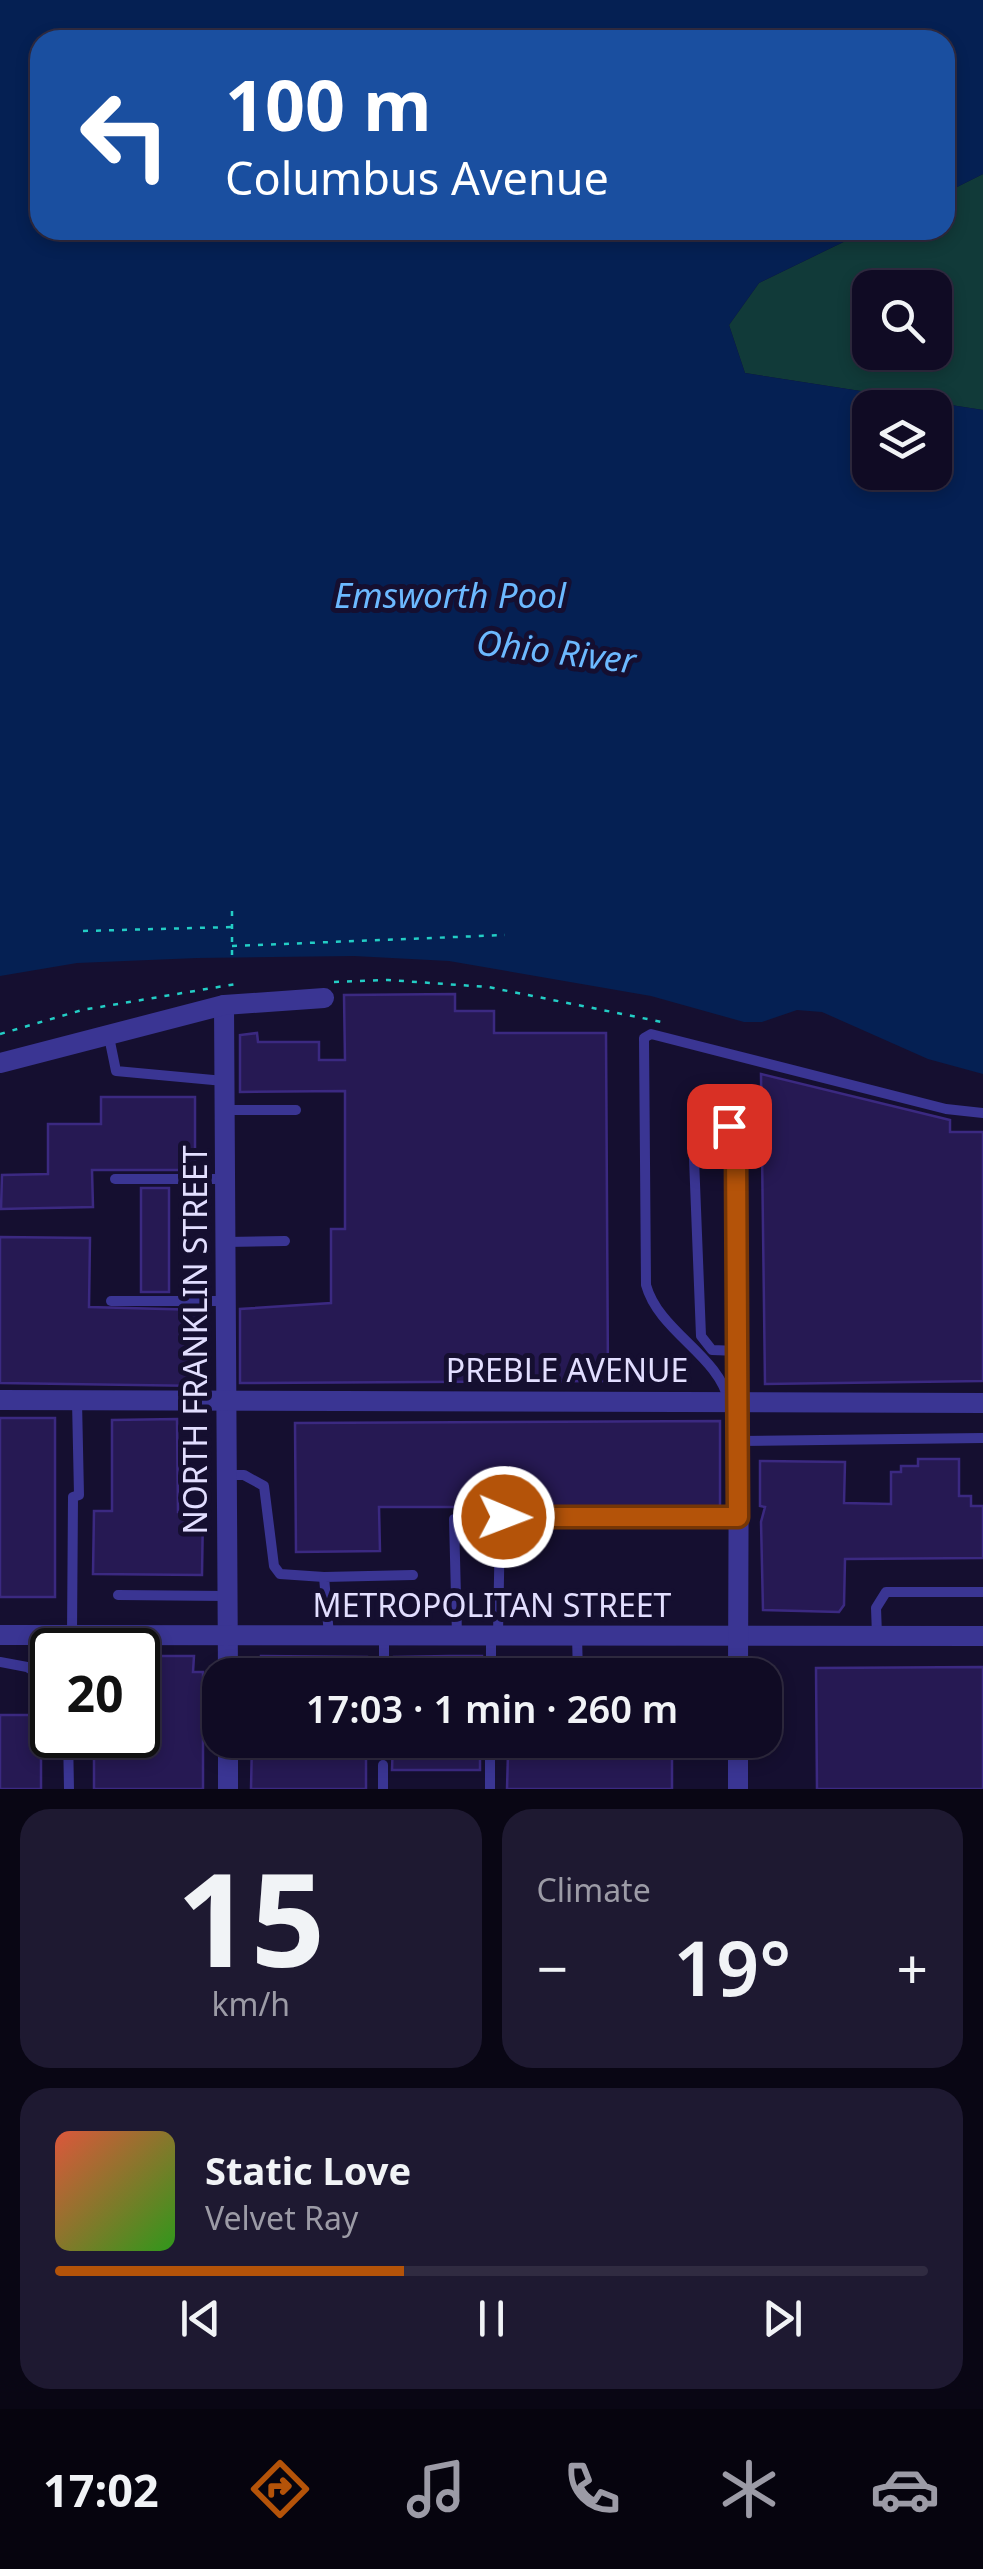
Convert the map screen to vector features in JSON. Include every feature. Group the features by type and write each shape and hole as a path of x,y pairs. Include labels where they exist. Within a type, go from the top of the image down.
{"street":[{"path":"0,1062 224,1005 326,990"},
{"name":"NORTH FRANKLIN STREET","path":"224,1005 228,1658"},
{"name":"PREBLE AVENUE","path":"0,1400 983,1402"},
{"path":"734,1402 738,1441 738,1658"},
{"name":"METROPOLITAN STREET","path":"0,1635 30,1635"},
{"name":"METROPOLITAN STREET","path":"160,1636 983,1636"},
{"path":"228,1758 228,1789"},
{"path":"738,1758 738,1789"}],"lane":[{"path":"108,1032 116,1071 225,1081"},
{"path":"734,1402 652,1304 646,1285 644,1038 651,1034 946,1108 983,1113"},
{"path":"734,1402 738,1351 736,1150 729,1126 708,1108 699,1110 693,1133 701,1336 712,1350 738,1351"},
{"path":"225,1110 296,1110"},
{"path":"114,1179 225,1179"},
{"path":"225,1242 285,1241"},
{"path":"111,1300 224,1301"},
{"path":"72,1628 73,1498 79,1496 77,1400"},
{"path":"738,1441 983,1438"},
{"path":"227,1475 244,1475 264,1486 274,1566 280,1574 324,1578 413,1575"},
{"path":"492,1658 500,1521 504,1517 738,1517"},
{"path":"454,1518 456,1636"},
{"path":"324,1578 329,1636"},
{"path":"877,1636 876,1608 886,1592 983,1592"},
{"path":"118,1595 228,1596"},
{"path":"384,1636 384,1658"},
{"path":"577,1636 578,1658"},
{"path":"0,1662 30,1669"},
{"path":"68,1758 69,1789"},
{"path":"490,1758 490,1789"},
{"path":"383,1766 383,1789"}],"path":[{"path":"232,911 232,958"},
{"path":"83,931 232,927"},
{"path":"232,946 505,935"},
{"path":"326,990 398,980 488,987 667,1023"},
{"path":"0,1034 82,1010 214,986 253,984"}],"green space":[{"path":"983,174 983,410 952,405 952,390 854,390 745,373 729,325 759,283 847,240 955,240 955,188"}],"water":[{"name":"Emsworth Pool","path":"0,0 983,0 983,174 955,188 955,30 30,30 30,240 847,240 759,283 729,325 745,373 854,390 852,490 952,490 952,405 983,410 983,1074 928,1059 822,1012 797,1010 762,1022 744,1022 651,996 449,961 354,956 77,963 0,976"}],"building":[{"path":"455,994 455,1011 494,1011 494,1033 606,1033 608,1381 240,1383 240,1309 331,1303 331,1229 345,1229 345,1091 240,1092 240,1035 257,1033 258,1042 319,1042 319,1060 345,1060 344,995"},
{"path":"761,1074 950,1120 950,1132 983,1132 983,1381 765,1384"},
{"path":"101,1097 195,1097 195,1170 92,1170 93,1207 1,1209 2,1175 48,1174 48,1124 101,1124"},
{"path":"141,1188 169,1188 169,1292 141,1292"},
{"path":"0,1237 90,1238 89,1307 203,1310 202,1386 0,1383"},
{"path":"0,1418 55,1418 55,1597 0,1597"},
{"path":"177,1419 178,1512 203,1512 202,1575 93,1574 94,1511 112,1511 112,1420"},
{"path":"720,1421 720,1507 379,1507 380,1551 296,1552 295,1423"},
{"path":"918,1459 959,1459 959,1496 971,1496 971,1506 983,1506 983,1558 845,1559 844,1605 839,1612 763,1610 761,1522 765,1507 760,1506 760,1461 845,1462 844,1503 891,1504 891,1472 901,1472 901,1466 918,1466"},
{"path":"160,1656 194,1656 193,1672 202,1672 203,1789 94,1789 94,1758 160,1758"},
{"path":"261,1656 367,1657 367,1658"},
{"path":"482,1656 482,1658 394,1657"},
{"path":"983,1667 983,1789 817,1789 816,1668"},
{"path":"0,1715 30,1715 30,1758 41,1758 41,1789 0,1789"},
{"path":"252,1758 366,1758 366,1789 251,1789"},
{"path":"392,1758 480,1758 480,1770 392,1770"},
{"path":"508,1758 672,1758 672,1789 507,1789"}],"route":[{"path":"504,1517 738,1517 736,1150 729,1126"}],"water label":[{"name":"Ohio River","path":"556,652"}]}
